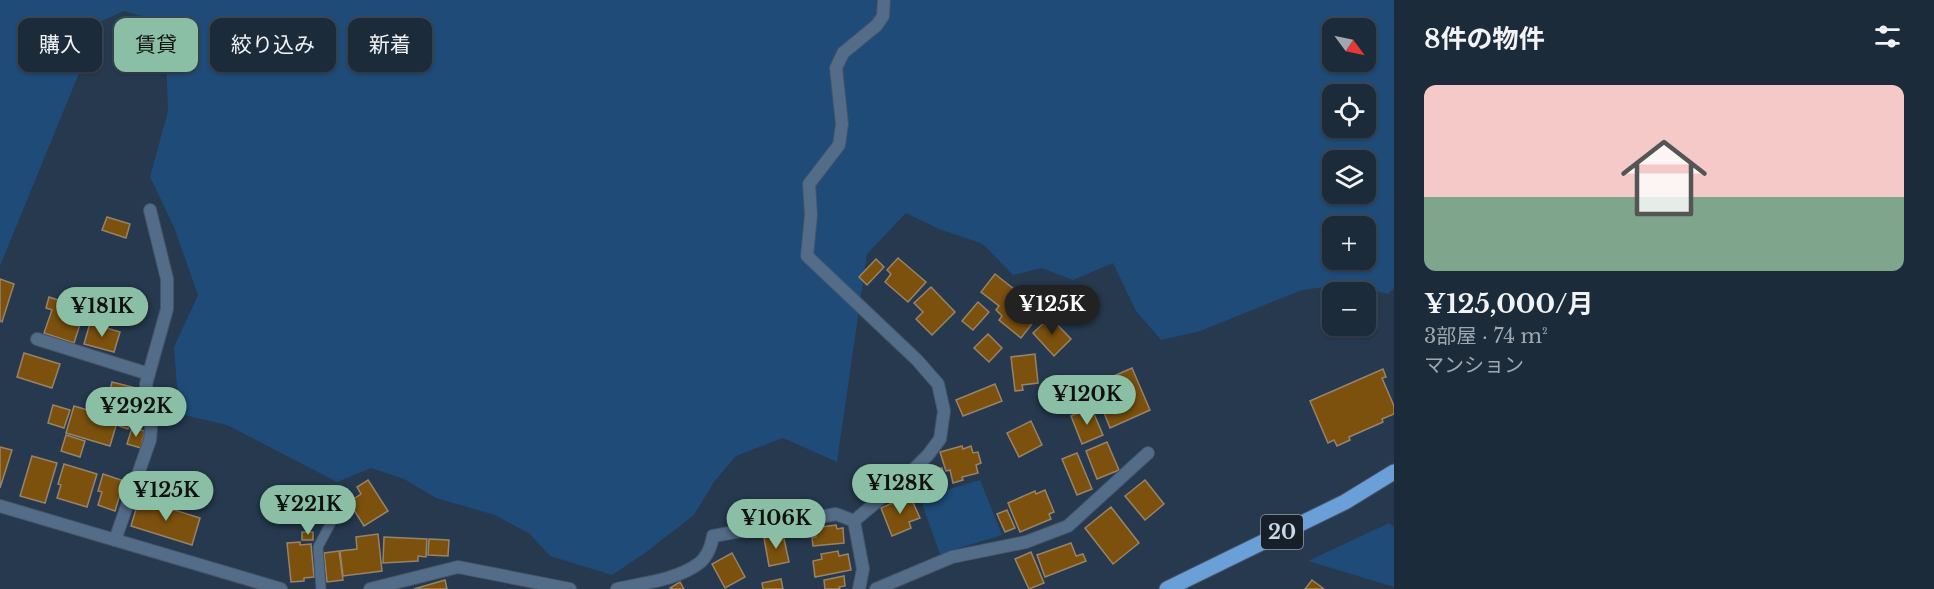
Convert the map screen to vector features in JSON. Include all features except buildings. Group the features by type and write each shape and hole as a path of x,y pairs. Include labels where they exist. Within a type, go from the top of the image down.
{"main road":[{"name":"20","path":"1167,589 1345,502 1394,472"}],"street":[{"path":"854,521 928,455 940,440 944,411 938,384 917,360 807,255 811,215 809,184 839,145 842,124 836,68 843,53 877,25 883,16 884,0"},
{"path":"115,540 150,440 146,384 166,309 167,279 150,210"},
{"path":"37,339 149,374"},
{"path":"876,589 952,557 1026,542 1068,526 1148,453"},
{"path":"0,506 281,589"},
{"path":"617,589 674,575 699,564 710,549 713,536 836,514 854,521"},
{"path":"854,521 863,569 859,589"},
{"path":"370,589 458,567 570,589"}],"lane":[{"path":"321,589 318,547 335,515"}],"shaded area":[{"path":"0,0 1394,0 1394,288 1388,294 1376,291 1376,282 1322,282 1322,287 1302,290 1200,331 1161,340 1136,311 1113,263 1073,280 1042,268 1013,275 983,244 939,229 906,213 867,254 837,462 783,438 736,456 714,482 694,515 612,575 550,556 530,534 495,515 436,498 404,479 371,468 337,482 227,425 184,415 177,386 174,347 198,295 174,227 150,177 168,111 167,72 198,72 198,18 148,18 124,11 102,21 102,18 18,18 18,72 80,72 0,266"},
{"path":"980,480 1002,535 940,554 920,498"},
{"path":"1389,523 1394,527 1394,587 1308,561"}]}
